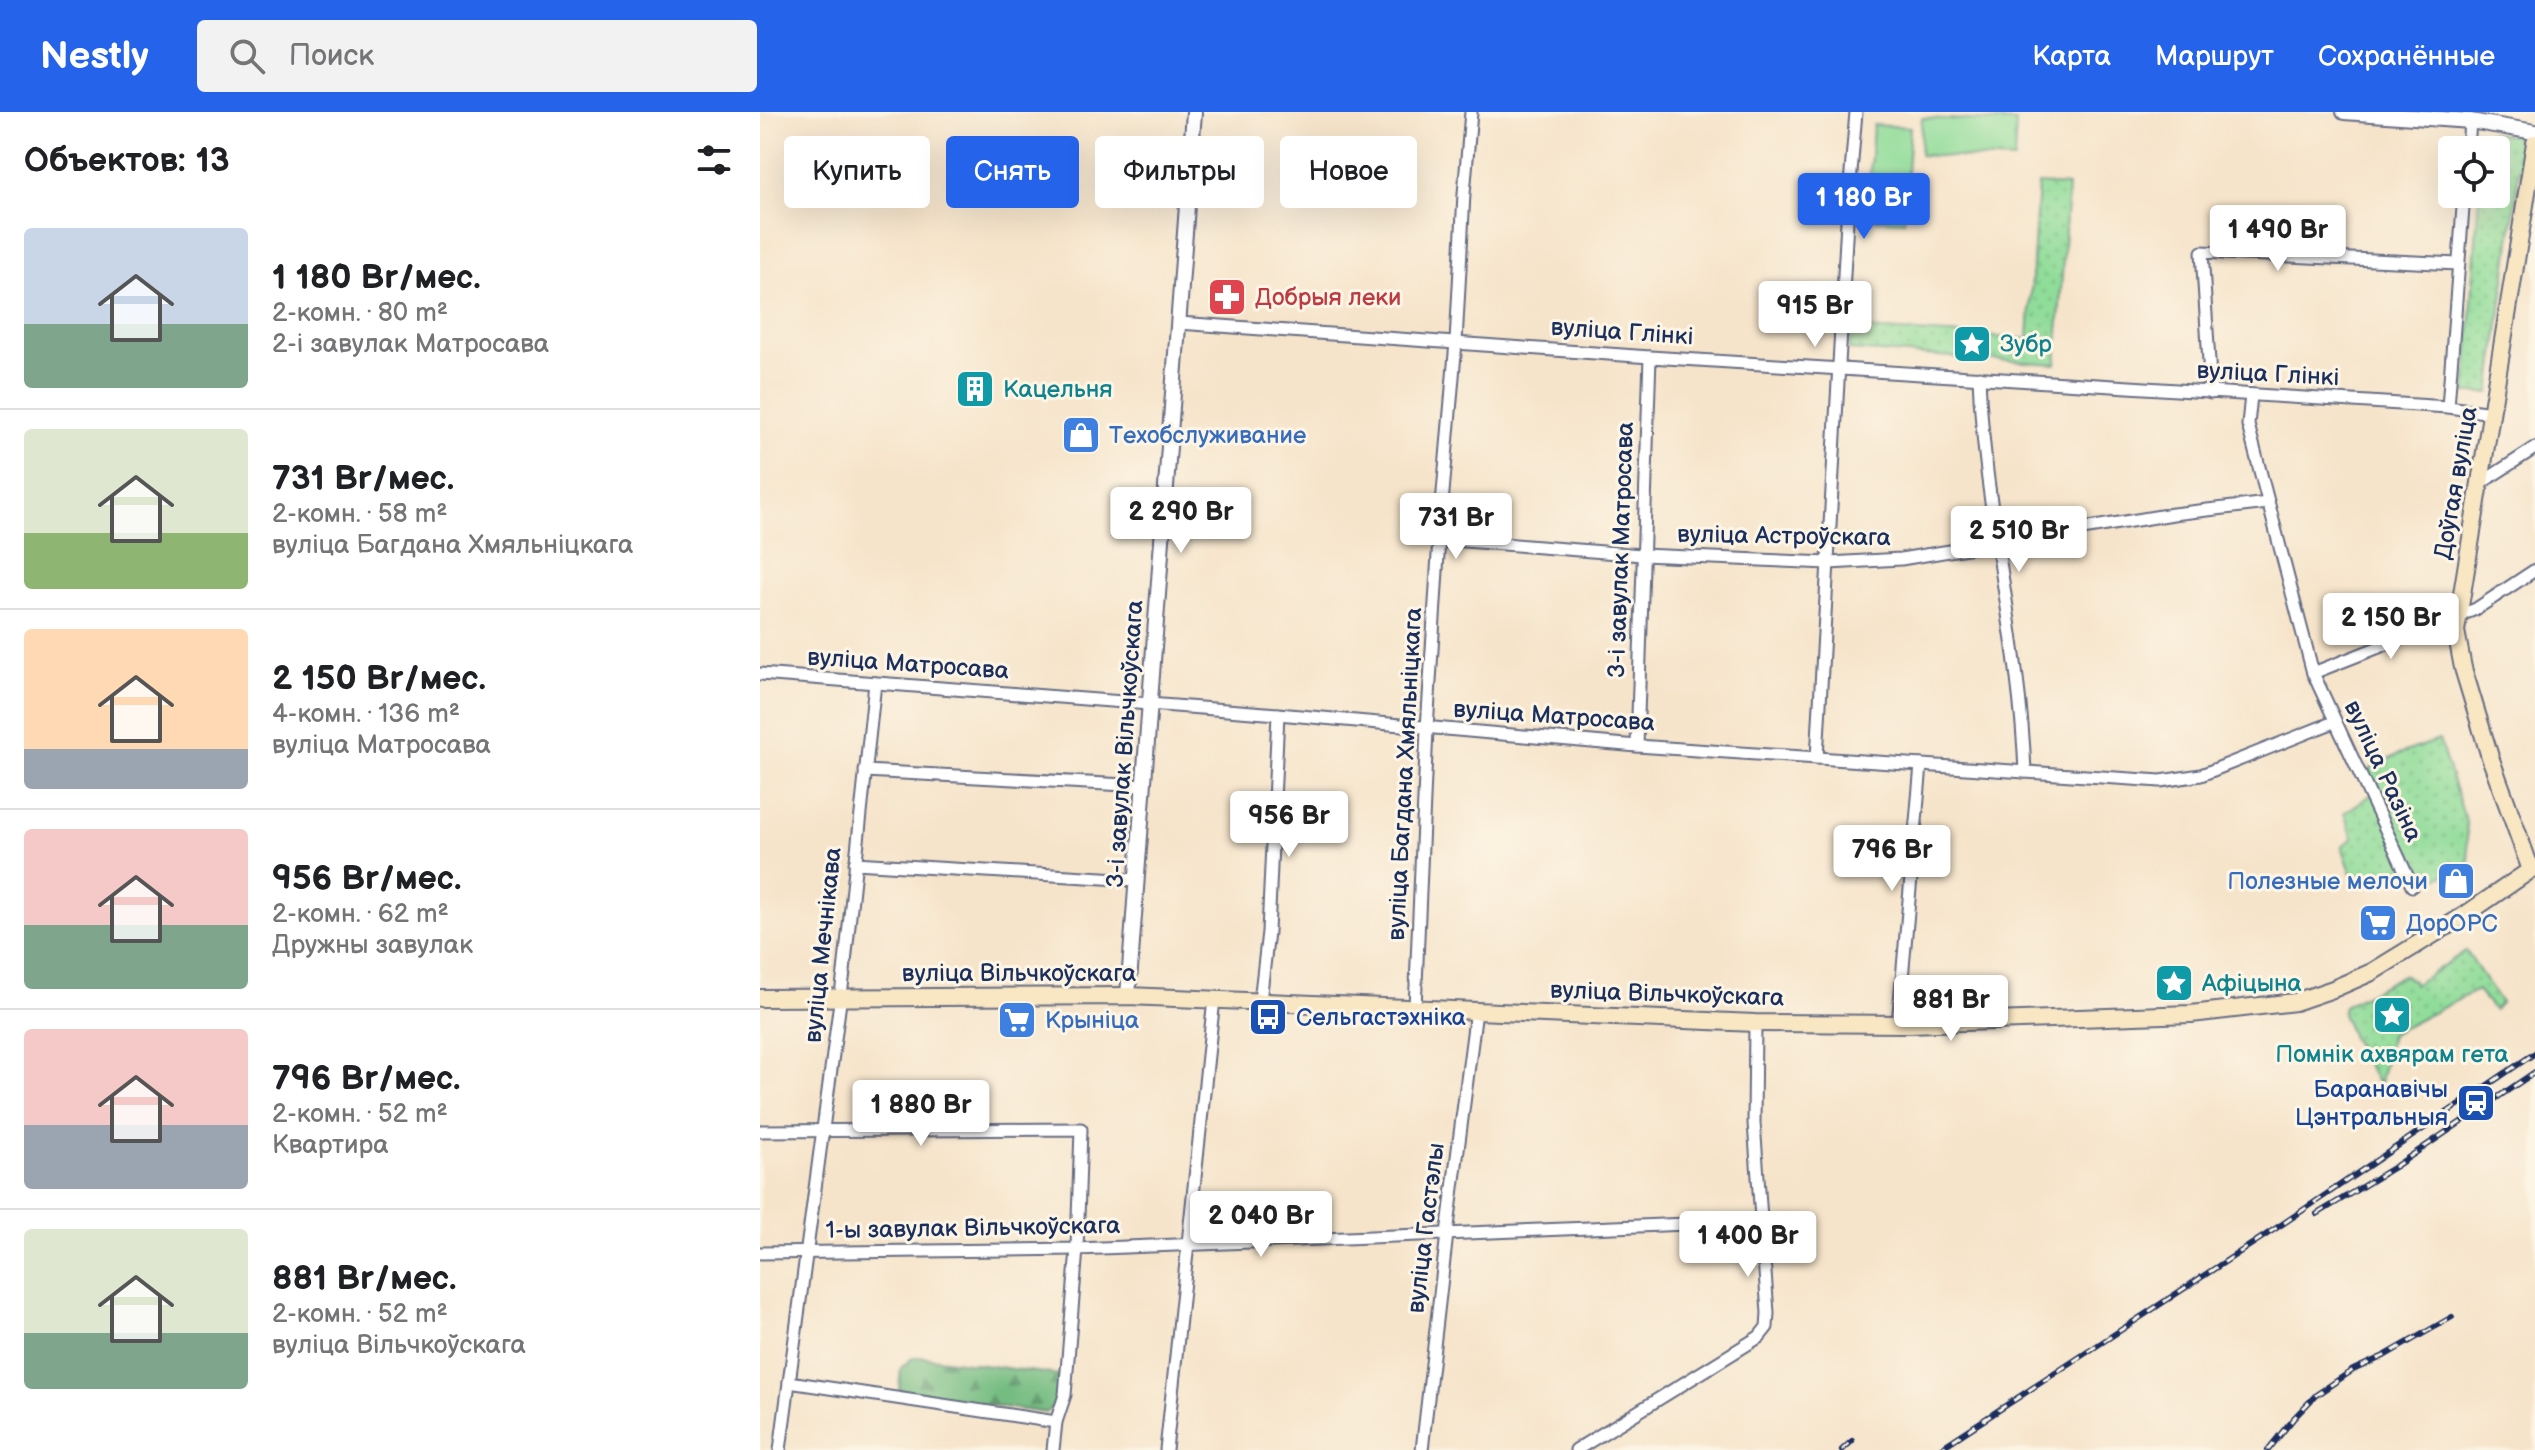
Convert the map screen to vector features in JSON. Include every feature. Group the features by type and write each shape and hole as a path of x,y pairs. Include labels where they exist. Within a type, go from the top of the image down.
{"main road":[{"name":"Доўгая вуліца","path":"2533,868 2490,757 2463,668 2458,647 2457,616 2535,143"},
{"name":"вуліца Вільчкоўскага","path":"760,998 1128,996 1755,1023 1898,1024 2191,1014 2295,1002 2321,994 2372,972 2533,868"}],"street":[{"name":"3-і завулак Вільчкоўскага","path":"1128,996 1194,112"},
{"name":"вуліца Багдана Хмяльніцкага","path":"1415,1008 1427,729 1471,112"},
{"path":"1817,758 1847,221 1856,112"},
{"path":"2344,112 2470,117 2535,132"},
{"name":"Доўгая вуліца","path":"2448,407 2463,208"},
{"path":"2211,393 2202,252 2458,264"},
{"name":"вуліца Глінкі","path":"1179,323 1650,357 2448,407 2492,413"},
{"name":"3-і завулак Матросава","path":"1637,746 1650,357"},
{"path":"1979,377 1995,542 2023,728 2025,772"},
{"name":"вуліца Разіна","path":"2251,395 2248,425 2313,673 2412,886"},
{"path":"2481,483 2535,448"},
{"name":"вуліца Астроўскага","path":"1439,539 1642,555 1829,563 1901,559 2173,514 2268,503"},
{"path":"2313,673 2476,609 2535,570"},
{"name":"вуліца Матросава","path":"760,674 1278,714 1637,746 2161,781 2190,778 2334,722"},
{"name":"вуліца Мечнікава","path":"780,1450 824,1131 875,683"},
{"path":"1260,1001 1268,932 1278,714"},
{"path":"1898,1024 1921,765"},
{"path":"865,771 1144,786"},
{"path":"855,863 1136,880"},
{"path":"1166,1450 1214,999"},
{"name":"вуліца Гастэлы","path":"1422,1450 1476,1011"},
{"path":"1576,1450 1759,1337 1767,1327 1754,1123 1755,1023"},
{"path":"760,1131 1081,1129 1077,1249 1065,1395 1056,1422 1053,1450"},
{"name":"1-ы завулак Вільчкоўскага","path":"760,1253 1077,1249 1761,1221"},
{"path":"789,1382 1056,1422"}],"green space":[{"path":"1922,118 2016,122 2014,160 1920,155"},
{"path":"1873,125 1910,127 1904,221 1867,219"},
{"path":"2489,132 2517,136 2523,141 2490,393 2466,393 2478,208 2510,208 2510,136 2483,135"},
{"path":"2038,184 2068,186 2056,364 1849,350 1851,328 2028,339"},
{"path":"2439,740 2466,822 2469,863 2421,886 2409,865 2357,889 2342,846 2353,838 2344,813 2374,793 2364,772 2399,754"},
{"path":"2466,951 2501,1003 2494,1010 2477,990 2391,1034 2379,1086 2352,1037 2342,1014 2344,1006 2403,975 2414,985"},
{"path":"912,1358 1059,1375 1058,1396 1054,1406 1046,1413 905,1393 899,1389 901,1368"}],"railway":[{"path":"1938,1450 2284,1223 2535,1053"},
{"path":"2317,1214 2396,1166 2535,1072"},
{"path":"2268,1450 2316,1395 2353,1370 2452,1317"},
{"path":"1842,1450 1852,1441"}],"place":[{"name":"Добрыя леки","path":"1227,297"},
{"name":"Зубр","path":"1972,344"},
{"name":"Кацельня","path":"975,389"},
{"name":"Техобслуживание","path":"1081,435"},
{"name":"Полезные мелочи","path":"2456,881"},
{"name":"ДорОРС","path":"2378,923"},
{"name":"Афіцына","path":"2174,983"},
{"name":"Помнік ахвярам гета","path":"2392,1015"},
{"name":"Сельгастэхніка","path":"1268,1017"},
{"name":"Крыніца","path":"1017,1020"},
{"name":"Баранавічы Цэнтральныя","path":"2476,1103"}]}
